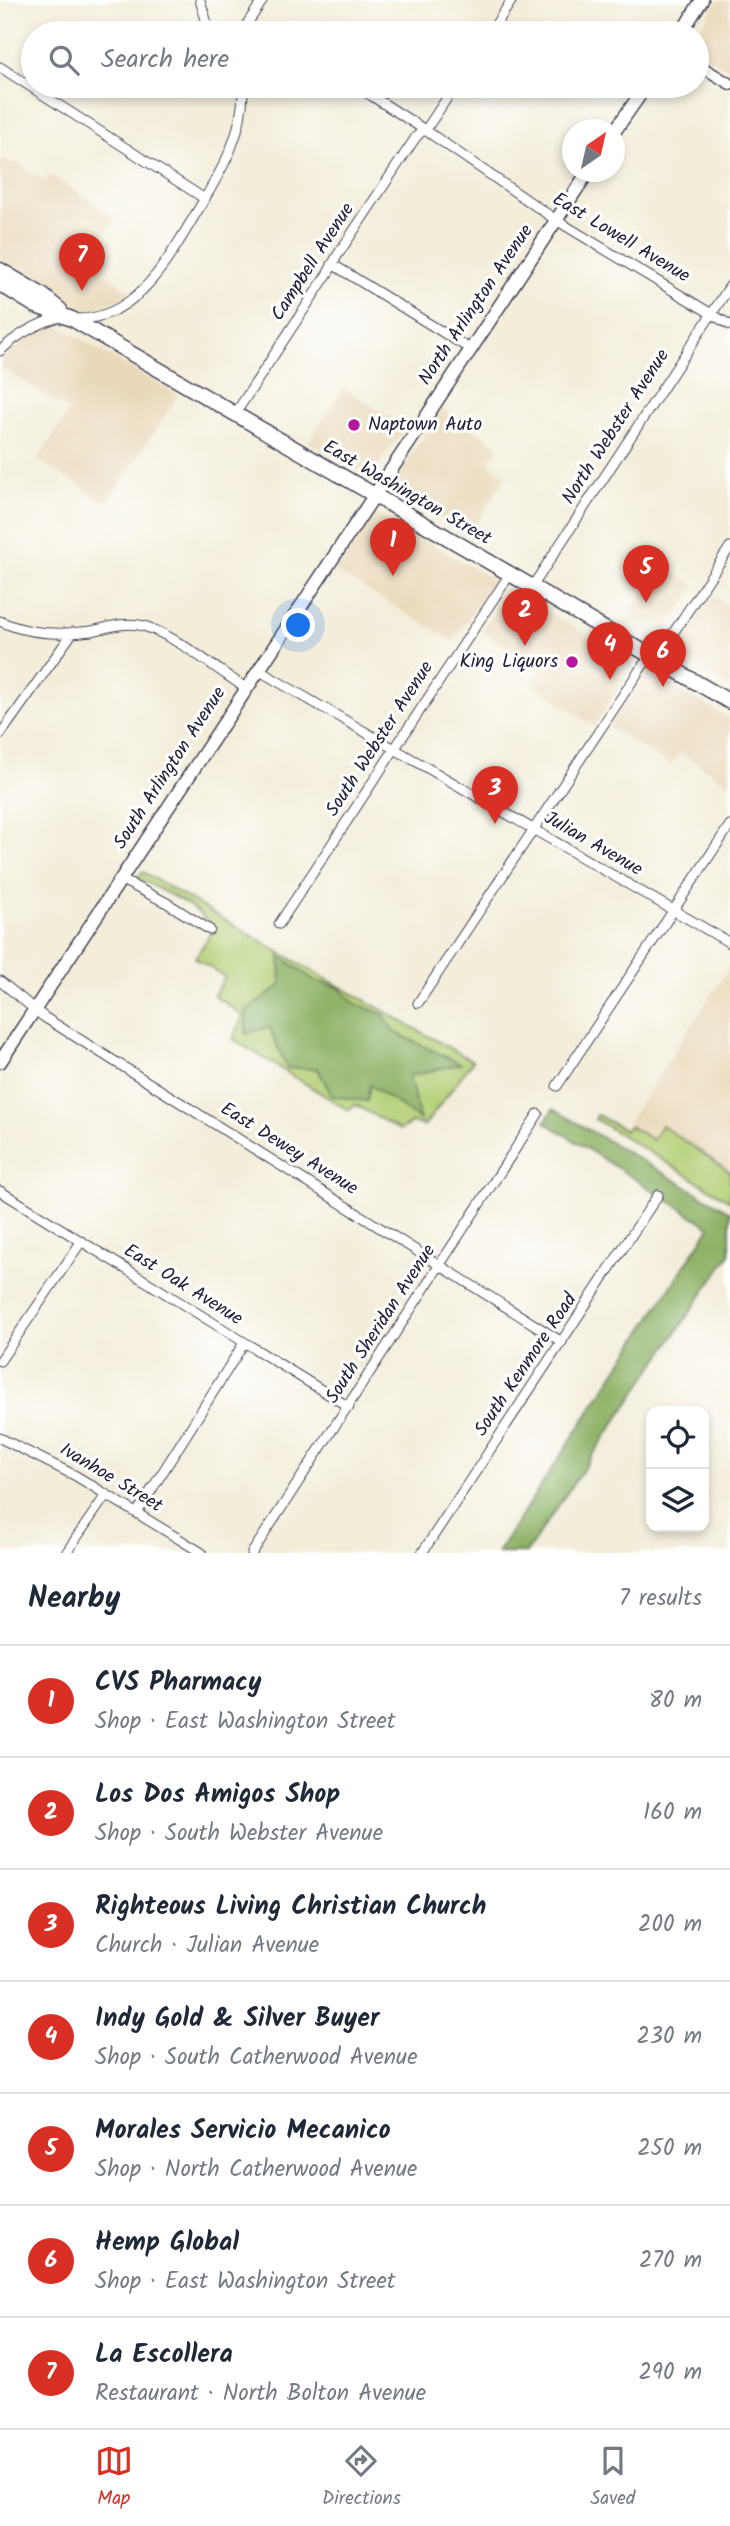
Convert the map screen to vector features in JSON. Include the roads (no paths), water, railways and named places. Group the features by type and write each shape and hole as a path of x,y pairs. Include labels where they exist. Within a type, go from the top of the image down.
{"main road":[{"path":"689,21 702,0"},
{"path":"623,119 638,98"},
{"name":"North Arlington Avenue","path":"373,495 582,182"},
{"name":"East Washington Street","path":"0,270 42,295 69,318"},
{"name":"East Washington Street","path":"0,284 36,306 69,318 730,702"},
{"name":"South Arlington Avenue","path":"0,1062 373,495"}],"street":[{"path":"200,0 206,21"},
{"path":"249,21 263,0"},
{"path":"498,21 512,0"},
{"path":"0,67 21,81"},
{"path":"709,71 730,84"},
{"path":"48,98 205,199"},
{"path":"0,351 22,334 48,321 86,319 108,312 141,292 164,265 227,163 237,138 243,98"},
{"name":"East Lowell Avenue","path":"375,98 556,220 730,325"},
{"name":"Campbell Avenue","path":"234,414 416,137 447,98"},
{"path":"332,264 470,349"},
{"name":"North Webster Avenue","path":"532,587 730,286"},
{"path":"418,1003 641,668 662,650 730,547"},
{"name":"South Webster Avenue","path":"279,924 510,574"},
{"path":"0,621 32,631 50,633 131,624 148,628 161,633 246,688"},
{"path":"0,736 73,632"},
{"name":"Julian Avenue","path":"258,670 730,943"},
{"path":"557,1086 730,825"},
{"path":"120,879 167,903 209,930"},
{"name":"East Dewey Avenue","path":"0,981 34,1010 562,1342"},
{"name":"South Sheridan Avenue","path":"252,1553 538,1114"},
{"name":"East Oak Avenue","path":"0,1191 349,1407"},
{"name":"South Kenmore Road","path":"422,1553 658,1195"},
{"path":"0,1361 80,1241"},
{"path":"137,1513 244,1343"},
{"name":"Ivanhoe Street","path":"0,1438 62,1468 202,1553"},
{"path":"66,1553 106,1494"}],"place":[{"name":"La Escollera","path":"82,291"},
{"name":"Naptown Auto","path":"354,425"},
{"name":"CVS Pharmacy","path":"393,576"},
{"name":"Morales Servicio Mecanico","path":"646,603"},
{"name":"Los Dos Amigos Shop","path":"525,646"},
{"name":"King Liquors","path":"572,662"},
{"name":"Indy Gold & Silver Buyer","path":"610,680"},
{"name":"Hemp Global","path":"663,687"},
{"name":"Righteous Living Christian Church","path":"495,824"}]}
